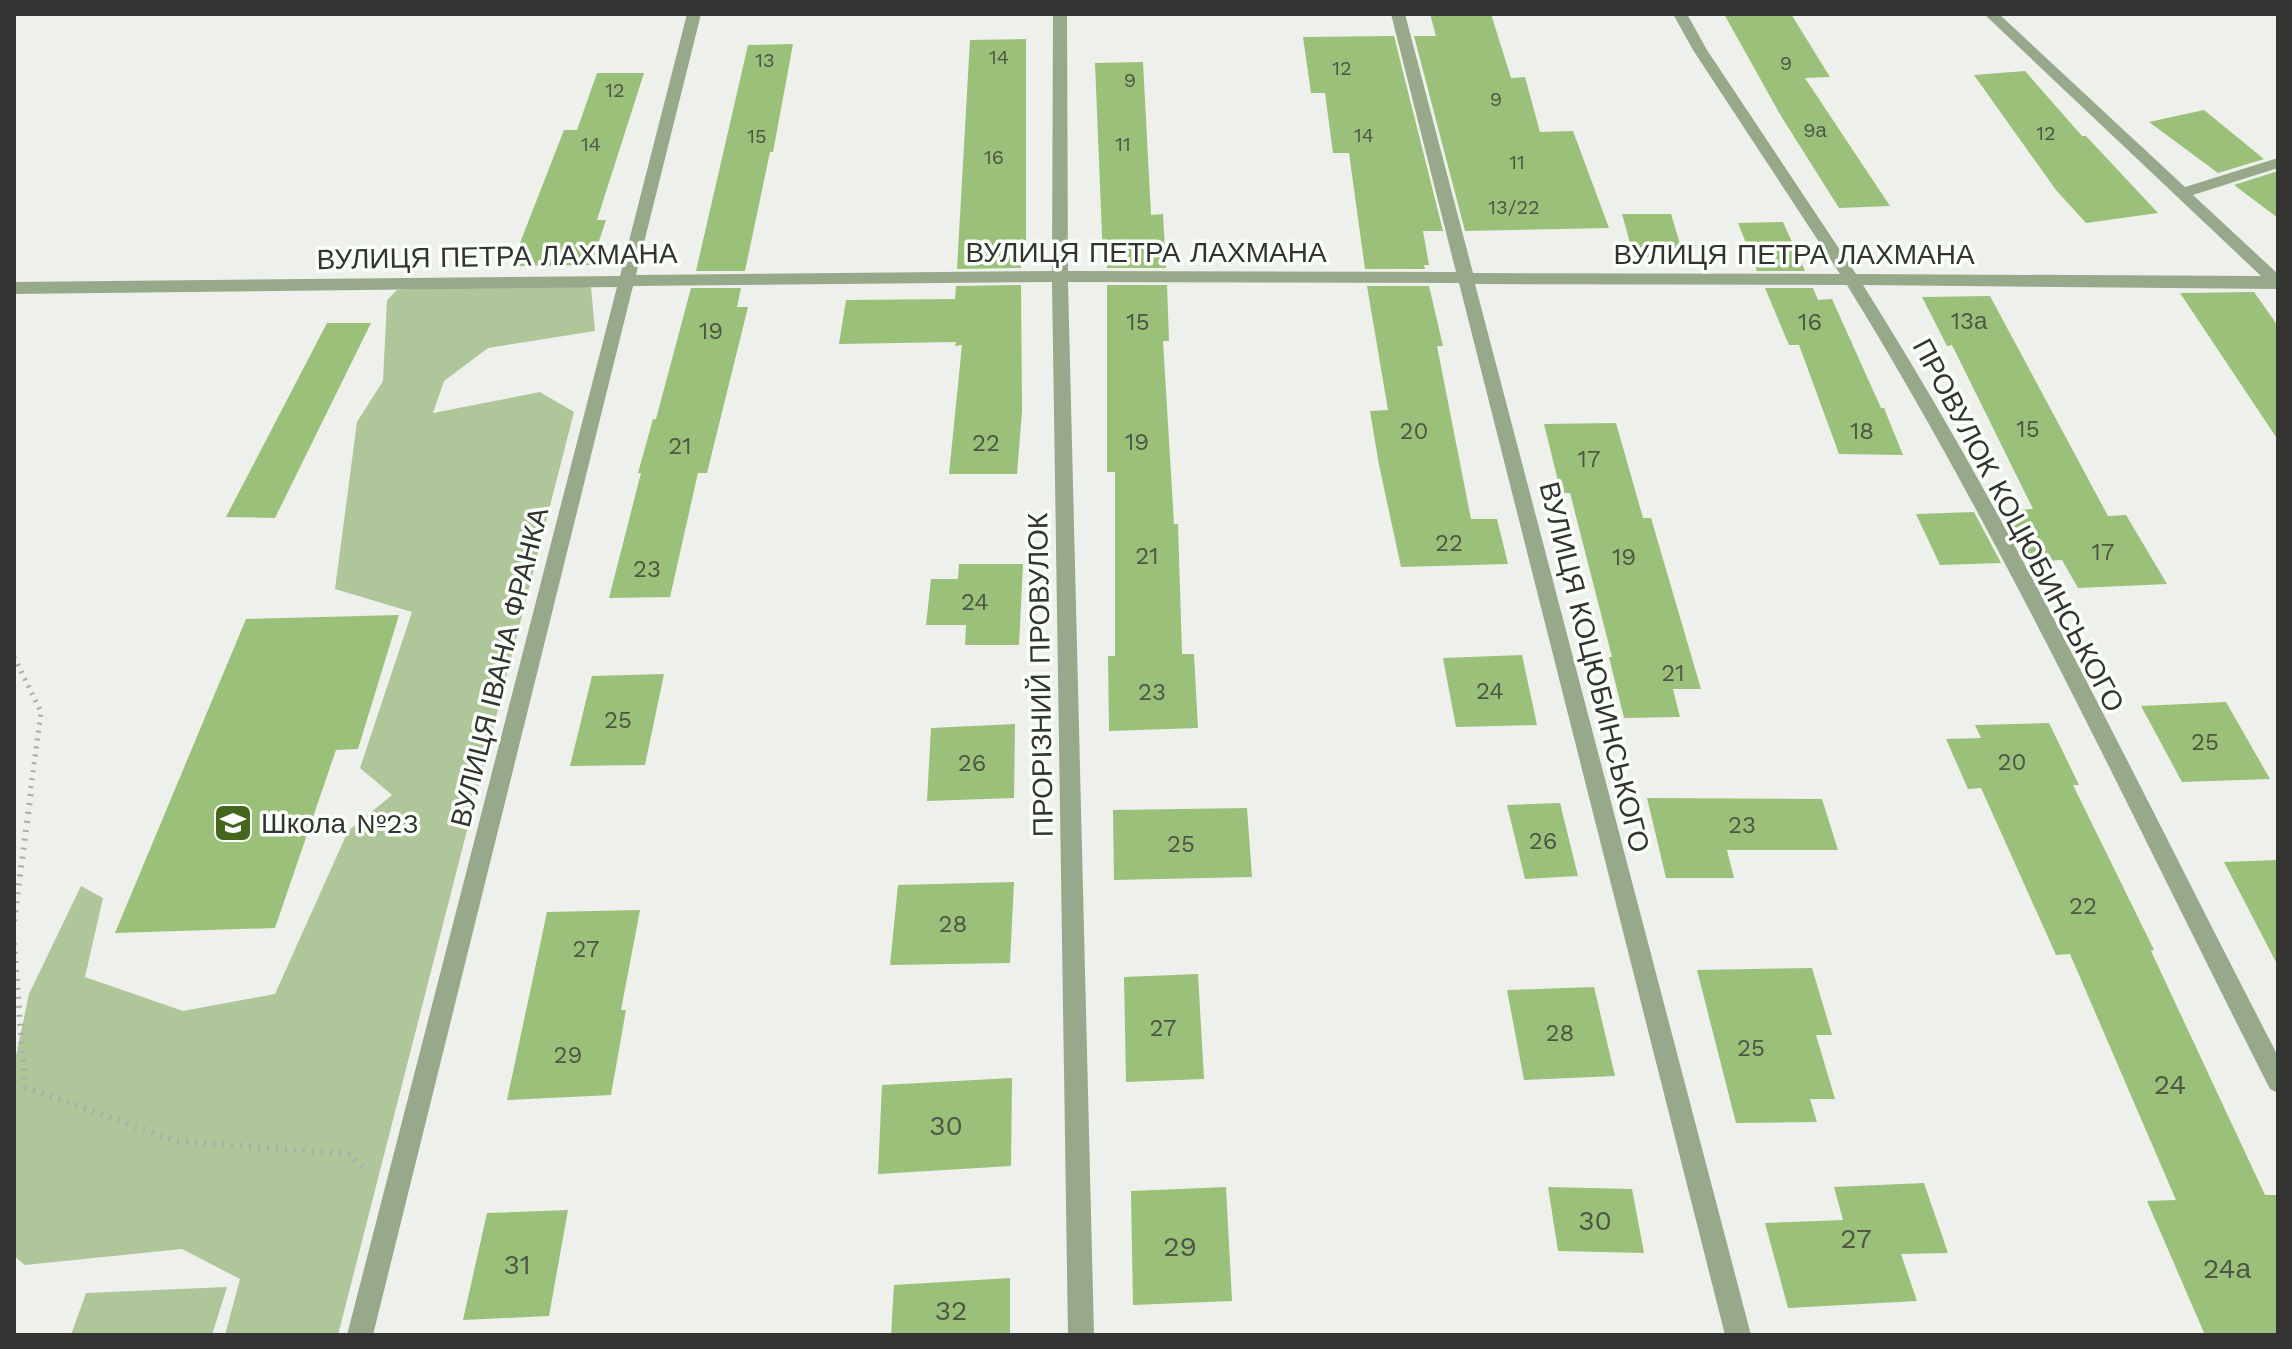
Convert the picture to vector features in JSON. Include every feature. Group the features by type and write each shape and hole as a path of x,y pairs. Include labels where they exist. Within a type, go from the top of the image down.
{"street":[{"name":"ВУЛИЦЯ ІВАНА ФРАНКА","path":"360,1335 694,14"},
{"name":"ПРОРІЗНИЙ ПРОВУЛОК","path":"1060,14 1060,276 1081,1335"},
{"name":"ВУЛИЦЯ КОЦЮБИНСЬКОГО","path":"1398,14 1738,1335"},
{"name":"ПРОВУЛОК КОЦЮБИНСЬКОГО","path":"1680,14 1700,50 1852,279 1986,515 2278,1081"},
{"path":"1991,14 2278,283"},
{"path":"2182,193 2278,163"},
{"name":"ВУЛИЦЯ ПЕТРА ЛАХМАНА","path":"14,288 1060,276 2278,283"}],"path":[{"path":"14,657 41,712 14,921"},
{"path":"14,943 25,1087 176,1141 349,1154 394,1200"}],"green space":[{"path":"508,283 591,287 595,331 488,348 444,381 433,413 540,392 574,412 338,1335 225,1335 240,1279 182,1249 25,1265 14,1256 14,1065 29,994 81,886 103,898 85,977 183,1011 275,994 348,831 392,795 360,768 412,612 335,589 357,422 383,381 387,300 397,290"},
{"path":"227,1287 212,1335 71,1335 86,1293"}],"building":[{"path":"1430,14 1491,14 1511,78 1525,77 1540,132 1573,131 1609,228 1465,231 1414,36 1436,36"},
{"path":"1724,14 1791,14 1830,77 1805,78 1890,206 1839,208 1781,116"},
{"path":"1394,36 1443,231 1423,231 1429,265 1424,265 1425,269 1365,269 1349,153 1333,153 1325,93 1311,93 1303,37"},
{"path":"1026,39 1026,252 1021,252 1021,268 957,269 970,40"},
{"path":"793,44 773,152 770,152 745,271 696,271 748,45"},
{"path":"1143,62 1151,215 1163,214 1166,268 1107,268 1107,260 1103,260 1095,63"},
{"path":"2025,71 2082,136 2086,136 2158,213 2086,223 2056,190 1974,75"},
{"path":"597,73 644,73 597,220 606,220 591,265 511,266 564,130 577,130"},
{"path":"2204,110 2264,159 2218,173 2149,122"},
{"path":"2278,171 2278,218 2234,185"},
{"path":"1622,214 1671,214 1684,257 1634,257"},
{"path":"1783,222 1805,271 1757,271 1738,223"},
{"path":"1021,285 1022,411 1017,474 949,474 962,345 955,346 956,342 839,344 846,300 955,299 956,286"},
{"path":"1107,285 1167,285 1169,341 1163,341 1174,524 1178,524 1182,654 1194,654 1198,728 1109,731 1108,656 1115,656 1115,472 1107,472"},
{"path":"1367,286 1429,286 1443,346 1437,346 1471,519 1497,519 1508,564 1401,567 1370,411 1388,410"},
{"path":"691,288 741,288 737,307 748,307 707,473 698,473 670,597 609,598 641,473 638,473 653,419 656,419"},
{"path":"1765,288 1813,288 1818,300 1832,299 1903,455 1839,454 1799,345 1789,345"},
{"path":"2254,292 2278,326 2278,440 2180,293"},
{"path":"1990,296 2108,516 2126,515 2167,584 2078,588 2062,560 2027,562 1999,511 2033,509 1952,345 1947,346 1922,297"},
{"path":"327,323 371,323 275,518 226,517"},
{"path":"1616,423 1643,518 1651,518 1701,689 1673,689 1680,717 1624,718 1609,657 1612,657 1570,493 1561,493 1544,424"},
{"path":"1974,512 2001,563 1940,565 1916,514"},
{"path":"959,564 1023,564 1019,645 965,645 966,625 926,625 931,579 958,579"},
{"path":"399,615 358,749 336,750 275,928 115,933 246,619"},
{"path":"1522,655 1537,725 1456,727 1443,658"},
{"path":"664,674 645,765 570,766 592,676"},
{"path":"2226,702 2270,779 2182,782 2141,706"},
{"path":"2049,723 2079,785 2073,785 2154,950 2151,951 2265,1195 2278,1195 2278,1335 2205,1335 2147,1201 2176,1200 2070,954 2056,955 1981,788 1968,789 1946,739 1981,738 1975,725"},
{"path":"1015,724 1014,798 927,801 931,728"},
{"path":"1647,798 1822,799 1838,850 1727,850 1734,878 1666,878"},
{"path":"1560,803 1578,876 1525,879 1507,805"},
{"path":"1247,808 1252,877 1114,880 1113,810"},
{"path":"2278,860 2278,966 2224,862"},
{"path":"1014,882 1010,963 890,965 898,885"},
{"path":"640,910 621,1010 626,1010 611,1095 507,1100 547,912"},
{"path":"1812,968 1832,1035 1816,1035 1835,1099 1810,1099 1817,1122 1736,1123 1697,970"},
{"path":"1198,974 1204,1079 1126,1082 1124,977"},
{"path":"1594,987 1615,1076 1524,1080 1507,990"},
{"path":"1012,1078 1011,1166 878,1174 882,1085"},
{"path":"1924,1183 1948,1253 1901,1254 1917,1301 1788,1308 1765,1223 1843,1220 1834,1187"},
{"path":"1226,1187 1232,1301 1133,1305 1131,1191"},
{"path":"1548,1187 1632,1189 1644,1253 1558,1251"},
{"path":"568,1210 549,1316 463,1320 487,1213"},
{"path":"1010,1278 1010,1335 891,1335 894,1285"}],"place":[{"name":"Школа №23","path":"233,823"}]}
